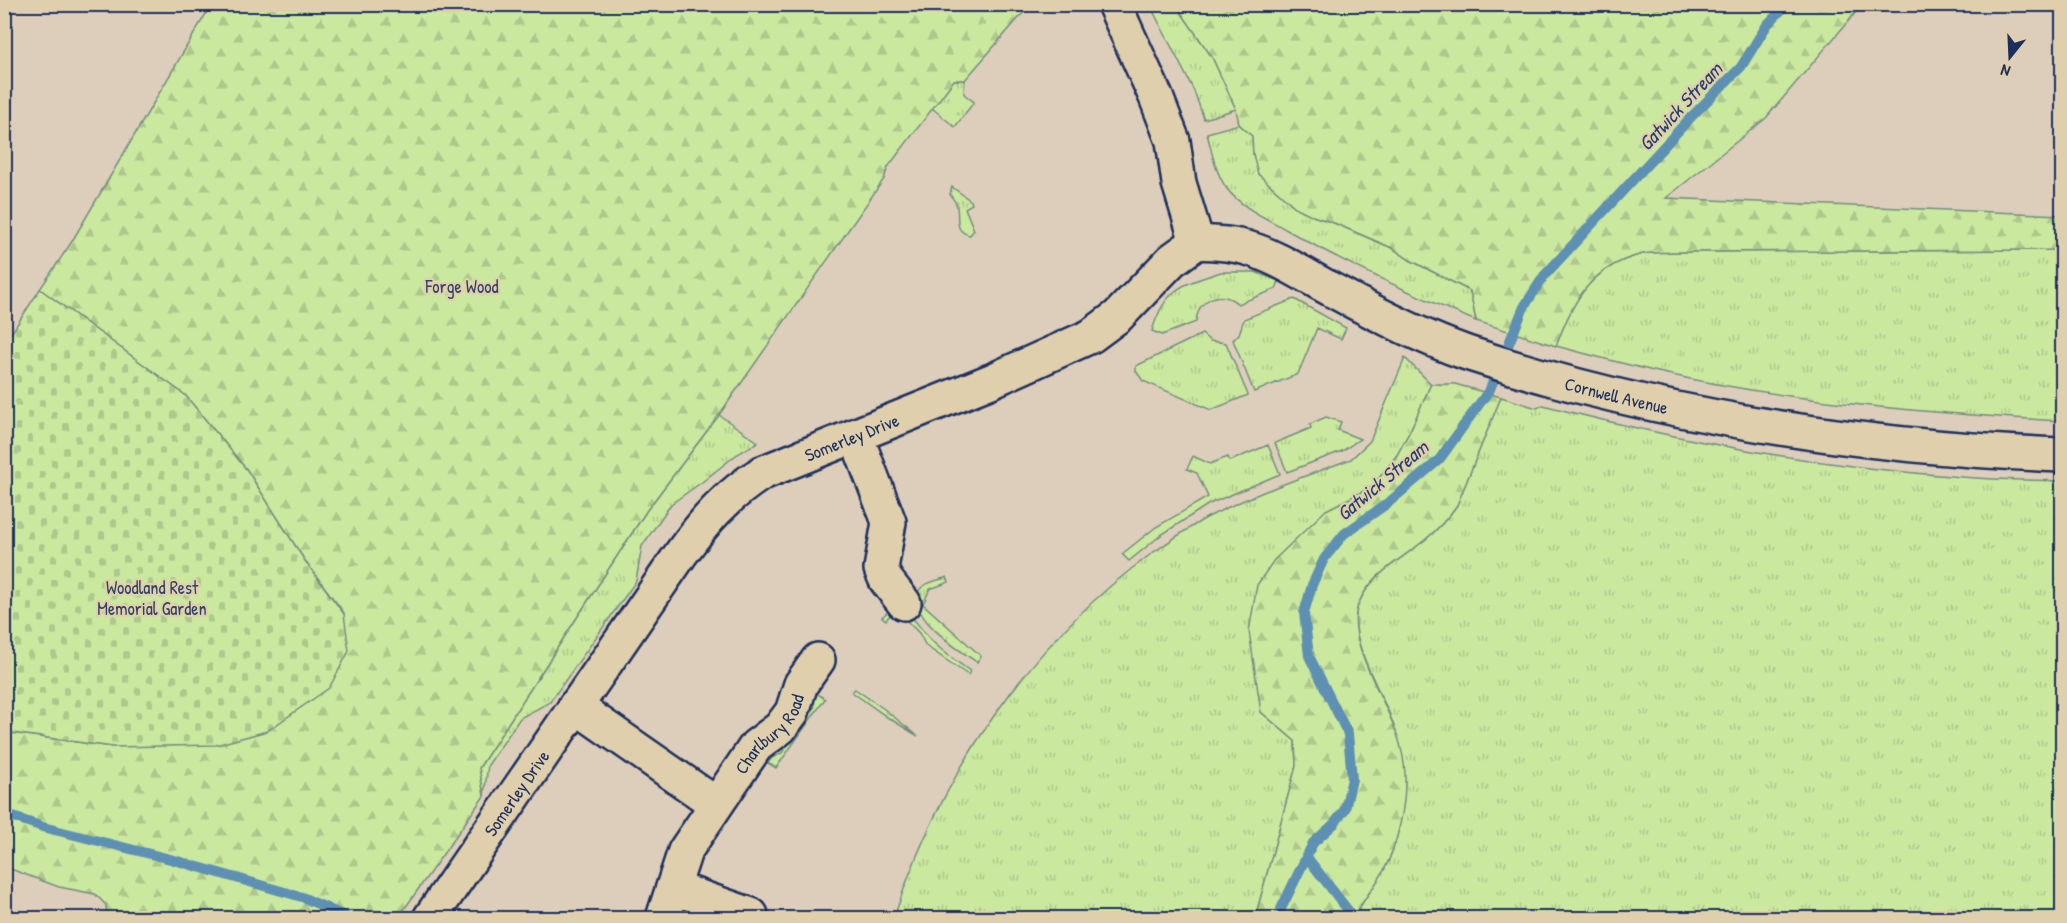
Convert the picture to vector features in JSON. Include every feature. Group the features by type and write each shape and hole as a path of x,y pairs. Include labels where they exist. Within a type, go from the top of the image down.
{"street":[{"path":"1114,4 1173,141 1179,183 1197,242"},
{"name":"Cornwell Avenue","path":"1197,242 1224,243 1248,248 1413,332 1464,352 1550,380 1663,407 1782,429 1889,443 2062,455"},
{"name":"Somerley Drive","path":"430,918 685,547 737,489 762,473 991,381 1091,336 1118,316 1172,260 1197,242"},
{"path":"856,436 890,522 881,569 886,580 904,603"},
{"name":"Charlbury Road","path":"663,918 674,888 681,857 756,746 780,728 788,718 794,709 801,684 818,660"},
{"path":"575,706 716,804"},
{"path":"674,888 752,915"}],"green space":[{"name":"Forge Wood","path":"211,5 1030,5 965,80 954,80 888,167 884,179 719,415 647,510 479,768 484,796 398,918 267,918 174,914 169,918 107,918 106,905 95,894 59,887 5,867 4,732 113,747 344,613 305,561 247,470 185,395 40,289 71,243"},
{"path":"1150,5 1176,5 1212,57 1236,109 1204,119 1194,91"},
{"path":"1176,5 1862,5 1766,118 1666,198 2062,215 2062,250 1643,254 1622,261 1595,278 1576,301 1556,346 1476,321 1470,291 1410,260 1392,248 1295,207 1258,174 1253,154 1252,136 1239,124 1236,109 1212,57"},
{"path":"954,80 965,80 964,94 974,102 955,127 932,108"},
{"path":"1239,124 1252,136 1253,154 1258,174 1313,216 1392,248 1410,260 1470,291 1476,321 1357,267 1263,217 1240,202 1227,189 1220,176 1207,133"},
{"path":"952,187 971,201 972,204 965,208 974,230 970,235 959,228 957,205 950,194"},
{"path":"2062,250 2062,421 1910,410 1809,399 1658,372 1556,346 1576,301 1595,278 1622,261 1643,254"},
{"path":"1221,272 1255,272 1279,281 1276,289 1238,304 1224,297 1211,298 1201,307 1196,322 1162,335 1152,331 1163,305 1176,290"},
{"name":"Woodland Rest Memorial Garden","path":"40,289 185,395 247,470 305,561 344,614 349,651 329,688 267,731 216,745 113,747 5,732 5,343"},
{"path":"1294,299 1346,328 1341,339 1317,328 1298,374 1254,392 1233,340 1239,334 1244,319"},
{"path":"1202,334 1210,341 1226,343 1248,395 1211,410 1143,381 1136,371 1136,366"},
{"path":"1405,358 1431,384 1397,455 1372,487 1326,510 1261,712 1295,741 1296,766 1255,918 894,918 913,865 936,813 963,763 994,716 1028,671 1066,628 1107,589 1151,554 1201,521 1260,493 1351,459 1370,441"},
{"path":"1431,384 1455,384 1501,397 1457,505 1430,535 1370,584 1358,605 1355,618 1360,646 1371,677 1396,730 1403,759 1404,799 1393,849 1383,872 1354,918 1255,918 1296,766 1295,741 1261,712 1249,631 1257,585 1274,560 1326,510 1372,487 1397,455"},
{"path":"1501,397 1537,408 1543,405 1698,441 1856,467 1962,477 2062,481 2062,918 1354,918 1383,872 1391,854 1400,823 1404,784 1402,756 1395,729 1366,664 1357,633 1358,605 1370,584 1430,535 1457,505"},
{"path":"719,415 758,442 736,455 671,504 642,546 636,581 550,702 520,718 488,765 484,796 479,768 647,510"},
{"path":"1326,417 1341,422 1338,430 1360,439 1342,451 1287,472 1275,443 1311,428 1310,424"},
{"path":"1268,445 1280,474 1209,504 1161,535 1129,561 1122,554 1156,527 1208,497 1197,473 1187,469 1193,456 1210,464 1228,457 1230,461"},
{"path":"947,577 949,582 930,589 923,604 981,656 977,662 935,630 918,608 916,597 921,588"},
{"path":"890,610 906,615 915,621 937,646 970,671 968,675 926,646 919,633 907,621 890,615 886,620 882,617"},
{"path":"855,689 884,709 918,736 852,692"},
{"path":"812,690 825,699 776,768 768,763 782,753 815,706"}],"waterway":[{"name":"Gatwick Stream","path":"1279,918 1281,909 1313,843 1334,824 1345,809 1352,779 1348,734 1309,656 1304,613 1312,585 1324,559 1344,534 1388,503 1439,460 1490,389 1524,307 1544,276 1692,116 1741,67 1767,25 1787,4"},
{"path":"4,814 43,827 174,860 302,897 349,918"},
{"path":"1306,856 1354,918"}]}
